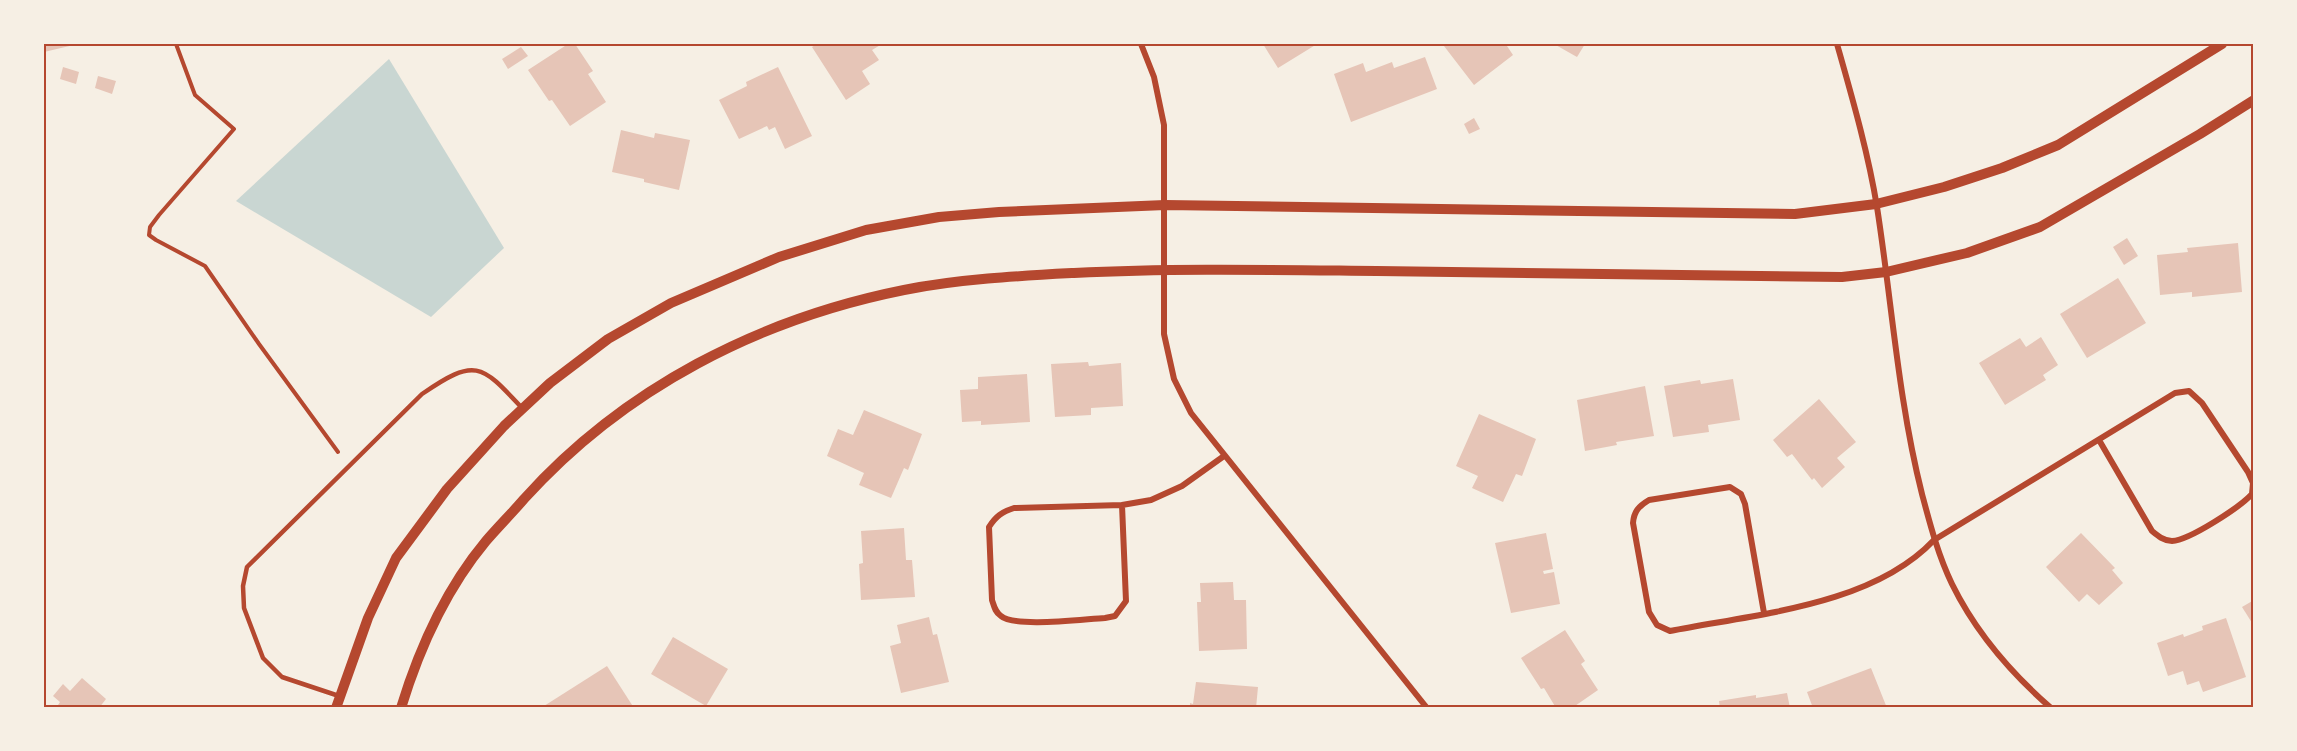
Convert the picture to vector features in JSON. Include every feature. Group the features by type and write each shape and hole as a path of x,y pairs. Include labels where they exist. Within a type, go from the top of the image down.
{"street":[{"path":"1141,44 1154,77 1164,125 1164,334 1174,379 1191,413 1224,456 1427,708"},
{"path":"1837,44 1857,116 1876,204 1903,404 1916,470 1934,540 1952,584 1976,624 2013,671 2050,708"},
{"path":"336,708 368,618 396,558 447,489 504,426 550,383 608,339 671,303 779,257 866,230 939,217 999,212 1164,205 1795,214 1876,204 1954,184 2002,168 2058,145 2223,44"},
{"path":"401,708 422,648 450,594 484,544 548,472 602,425 661,384 711,355 750,337 826,309 905,290 1002,276 1164,268 1842,277 1886,272 1967,253 2040,226 2200,134 2253,100"},
{"path":"1764,613 1745,504 1741,494 1730,487 1649,500 1640,506 1634,515 1633,523 1649,612 1657,625 1670,631 1823,602 1855,590 1906,565 1922,554 1934,540 2175,393 2189,391 2202,403 2248,472 2253,483 2252,494 2243,504 2183,539 2170,541 2160,538 2152,531 2099,440"},
{"path":"1122,505 1126,601 1115,616 1017,623 1002,618 992,600 989,527 1002,512 1014,508 1122,505 1151,500 1182,486 1224,456"}],"lane":[{"path":"339,696 282,677 263,658 244,608 243,586 247,567 422,394 448,376 467,370 484,372 523,409"}],"path":[{"path":"176,44 195,95 234,129 159,215 150,227 149,235 205,266 349,466"}],"shaded area":[{"path":"389,59 504,248 431,317 236,201"}],"building":[{"path":"44,44 78,44 44,52"},
{"path":"568,44 575,44 593,71 588,74 606,102 570,126 552,100 549,101 528,70"},
{"path":"817,44 882,44 872,50 879,60 862,71 870,84 846,100 812,47"},
{"path":"1263,44 1317,44 1278,68"},
{"path":"1448,44 1510,44 1507,46 1513,55 1474,85 1444,46"},
{"path":"1554,44 1585,44 1577,57"},
{"path":"521,47 528,56 508,69 502,59"},
{"path":"1425,57 1437,89 1351,122 1334,74 1363,63 1366,72 1392,62 1394,68"},
{"path":"63,67 79,72 76,84 60,79"},
{"path":"778,67 812,136 785,149 775,127 769,130 767,126 739,139 719,100 747,86 746,82"},
{"path":"98,76 116,81 112,94 95,88"},
{"path":"1474,118 1480,129 1469,134 1464,124"},
{"path":"621,130 654,138 655,133 690,140 679,190 612,172"},
{"path":"2127,238 2138,256 2124,265 2113,247"},
{"path":"2238,243 2242,292 2192,297 2192,292 2160,295 2157,255 2188,252 2187,248"},
{"path":"2118,278 2146,323 2087,358 2060,314"},
{"path":"2041,337 2058,365 2043,375 2046,380 2005,405 1979,363 2020,338 2026,347"},
{"path":"1088,362 1089,366 1121,363 1123,406 1091,408 1091,415 1055,417 1051,364"},
{"path":"1027,374 1030,422 981,425 981,421 962,422 960,390 978,389 978,377"},
{"path":"1733,379 1740,420 1708,425 1709,432 1673,437 1664,386 1700,380 1701,384"},
{"path":"1645,386 1654,436 1616,442 1617,445 1585,451 1577,400"},
{"path":"1819,399 1856,442 1837,458 1845,467 1822,488 1814,478 1812,480 1792,454 1787,457 1773,440"},
{"path":"864,410 922,434 908,470 904,468 891,498 859,485 864,473 827,456 838,429 853,435"},
{"path":"1479,414 1536,439 1522,476 1516,474 1503,502 1472,488 1478,476 1456,466"},
{"path":"904,528 906,560 912,560 915,597 861,600 859,564 863,563 861,531"},
{"path":"1546,533 1553,569 1543,571 1544,574 1554,572 1560,604 1511,613 1495,543"},
{"path":"2081,533 2115,568 2112,570 2123,583 2099,605 2087,594 2079,602 2046,567"},
{"path":"1233,582 1234,600 1246,600 1247,649 1199,651 1197,602 1201,602 1200,583"},
{"path":"2254,600 2254,626 2242,607"},
{"path":"929,617 933,635 937,634 949,682 901,693 890,646 901,643 897,625"},
{"path":"2226,618 2246,677 2203,692 2199,681 2187,685 2183,671 2168,676 2157,643 2183,634 2184,637 2203,630 2202,626"},
{"path":"1565,630 1585,661 1581,664 1598,690 1572,708 1556,708 1521,658"},
{"path":"673,637 728,669 706,706 651,674"},
{"path":"607,666 634,708 544,706"},
{"path":"1871,668 1887,708 1813,708 1807,692"},
{"path":"82,678 106,699 99,708 56,708 60,702 53,696 63,684 70,691"},
{"path":"1196,682 1258,687 1256,708 1190,708 1190,703 1193,704"},
{"path":"1787,693 1790,708 1720,708 1719,701"}]}
